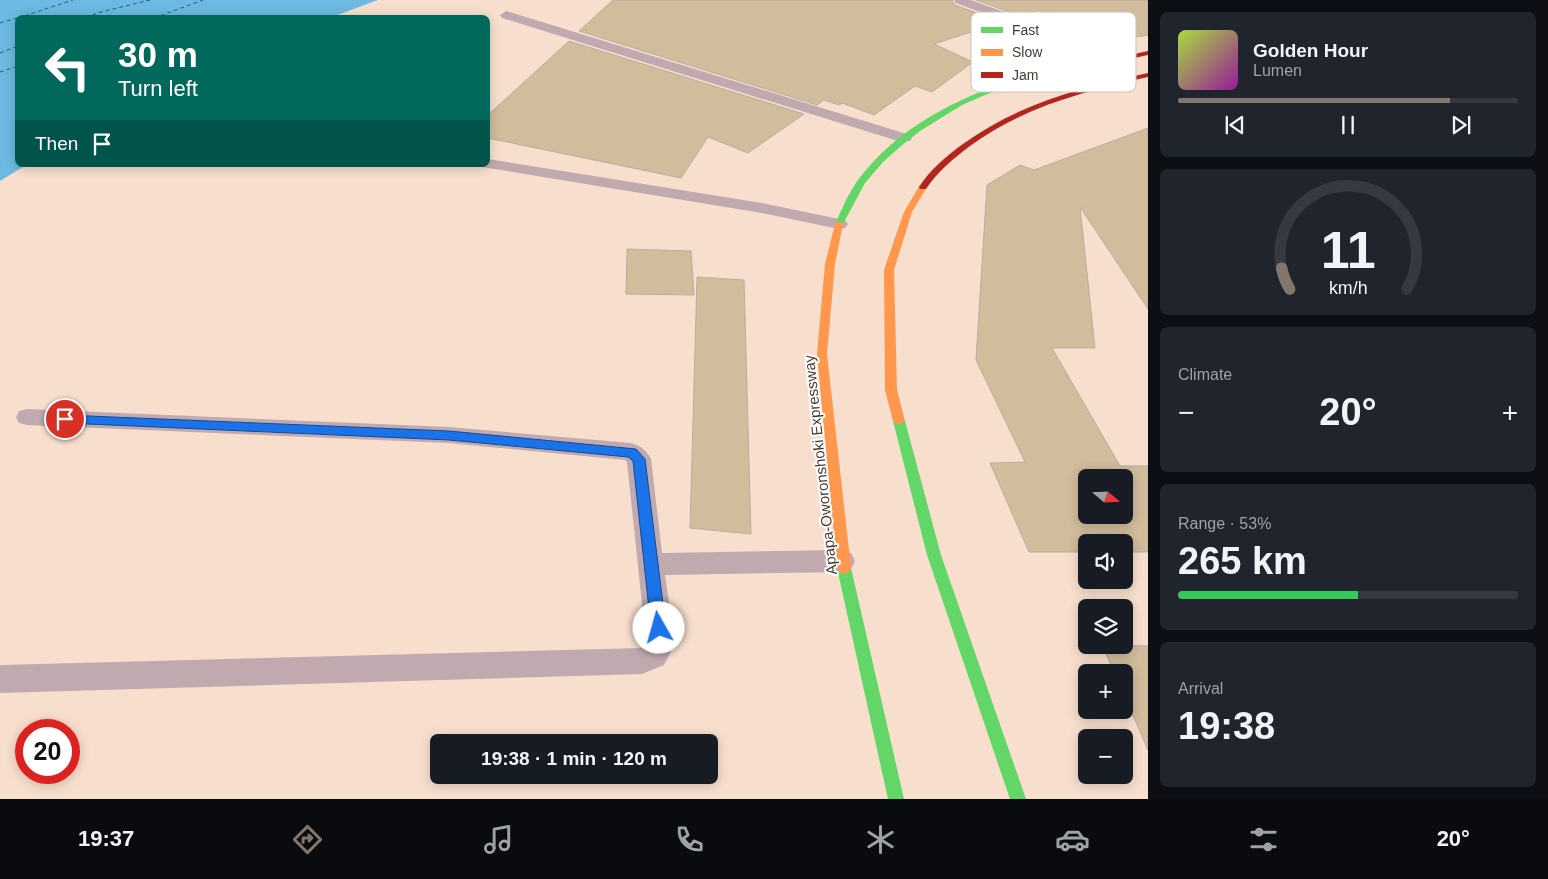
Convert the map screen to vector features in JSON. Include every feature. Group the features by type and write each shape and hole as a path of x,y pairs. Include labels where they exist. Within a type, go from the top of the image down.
{"main road":[{"name":"Apapa-Oworonshoki Expressway","path":"896,799 842,561 822,354 830,264 840,224 864,178 904,138 928,121 990,92"},
{"path":"1018,799 934,555 891,390 889,270 908,212 932,172 973,139 1012,115 1075,92"}],"lane":[{"path":"960,0 992,12"},
{"path":"506,15 904,138"},
{"path":"490,164 762,208 840,224"},
{"path":"0,679 642,661 654,656 661,644 639,459 632,452 449,435 27,417"},
{"path":"650,564 842,561"}],"shaded area":[{"path":"378,0 1148,0 1148,799 0,799 0,181 23,167 490,167 490,15 337,15"}],"water":[{"path":"0,0 378,0 337,15 15,15 15,167 23,167 0,181"}],"building":[{"path":"613,0 952,0 955,5 974,12 971,12 971,32 934,44 971,61 971,63 932,92 915,86 874,115 842,103 839,105 824,100 817,105 579,31"},
{"path":"976,0 1148,0 1148,35 1136,37 1136,12 1043,12 1039,10 1033,12 1009,12"},
{"path":"569,41 804,114 748,153 708,137 681,178 490,138 490,113"},
{"path":"1148,128 1148,309 1080,207 1095,348 1052,348 1120,466 1148,466 1148,552 1133,552 1133,534 1078,534 1078,552 1029,552 990,463 1025,462 976,360 987,185 1020,165 1034,170"},
{"path":"627,249 691,251 694,295 626,294"},
{"path":"697,277 744,280 751,534 690,528"},
{"path":"1133,646 1148,646 1148,750 1133,716 1133,664 1110,664 1106,654 1133,654"}],"ferry route":[{"path":"27,15 73,0"},
{"path":"93,15 150,0"},
{"path":"162,15 203,0"},
{"path":"0,23 15,19"},
{"path":"0,53 15,47"},
{"path":"0,72 15,67"}],"traffic: fast":[{"path":"839,224 861,182 880,160 917,129 985,92"},
{"path":"899,421 934,555 1018,799"},
{"path":"844,568 896,799"}],"traffic: slow":[{"path":"899,421 891,390 889,270 908,212 923,187"},
{"path":"839,224 830,264 822,354 844,568"}],"traffic: jam":[{"path":"1136,56 1148,53"},
{"path":"1136,78 1148,75"},
{"path":"923,187 934,172 957,152 1001,122 1024,111 1079,92"}],"route":[{"path":"65,419 449,435 632,452 639,459 659,628"}]}
